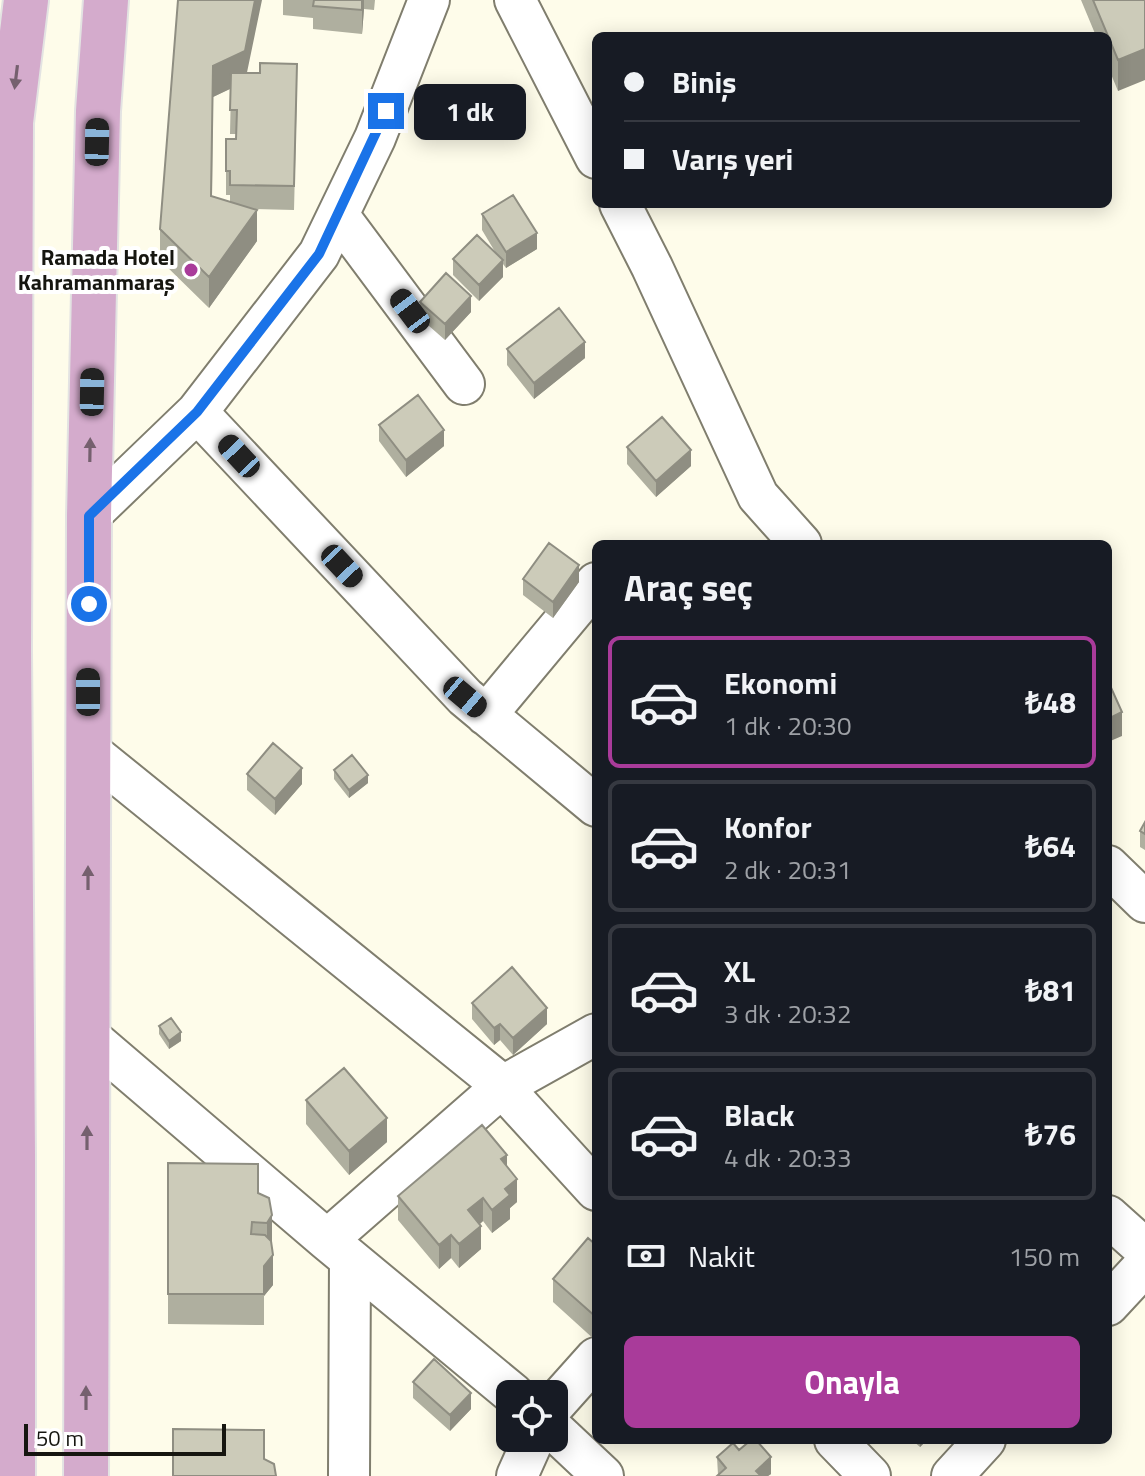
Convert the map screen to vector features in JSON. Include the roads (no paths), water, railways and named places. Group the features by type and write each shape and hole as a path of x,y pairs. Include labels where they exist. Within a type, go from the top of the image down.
{"main road":[{"path":"13,1476 7,1179 4,649 11,122 26,0"},
{"path":"86,1476 89,516 98,111 106,0"}],"street":[{"path":"89,516 197,412 319,254 375,138 429,0"},
{"path":"515,0 592,150"},
{"path":"622,208 758,496 797,540"},
{"path":"338,215 464,384"},
{"path":"197,412 465,697 592,803"},
{"path":"486,715 592,588"},
{"path":"88,750 502,1087 592,1186"},
{"path":"1112,870 1145,902"},
{"path":"87,1035 338,1250 496,1380"},
{"path":"349,1476 338,1250 502,1087 592,1036"},
{"path":"1112,1220 1145,1249"},
{"path":"1112,1301 1145,1265"},
{"path":"568,1389 592,1362"},
{"path":"568,1443 603,1476"},
{"path":"839,1444 870,1476"},
{"path":"952,1476 981,1444"},
{"path":"517,1476 528,1452"}],"place":[{"name":"Ramada Hotel Kahramanmaraş","path":"191,270"}]}
